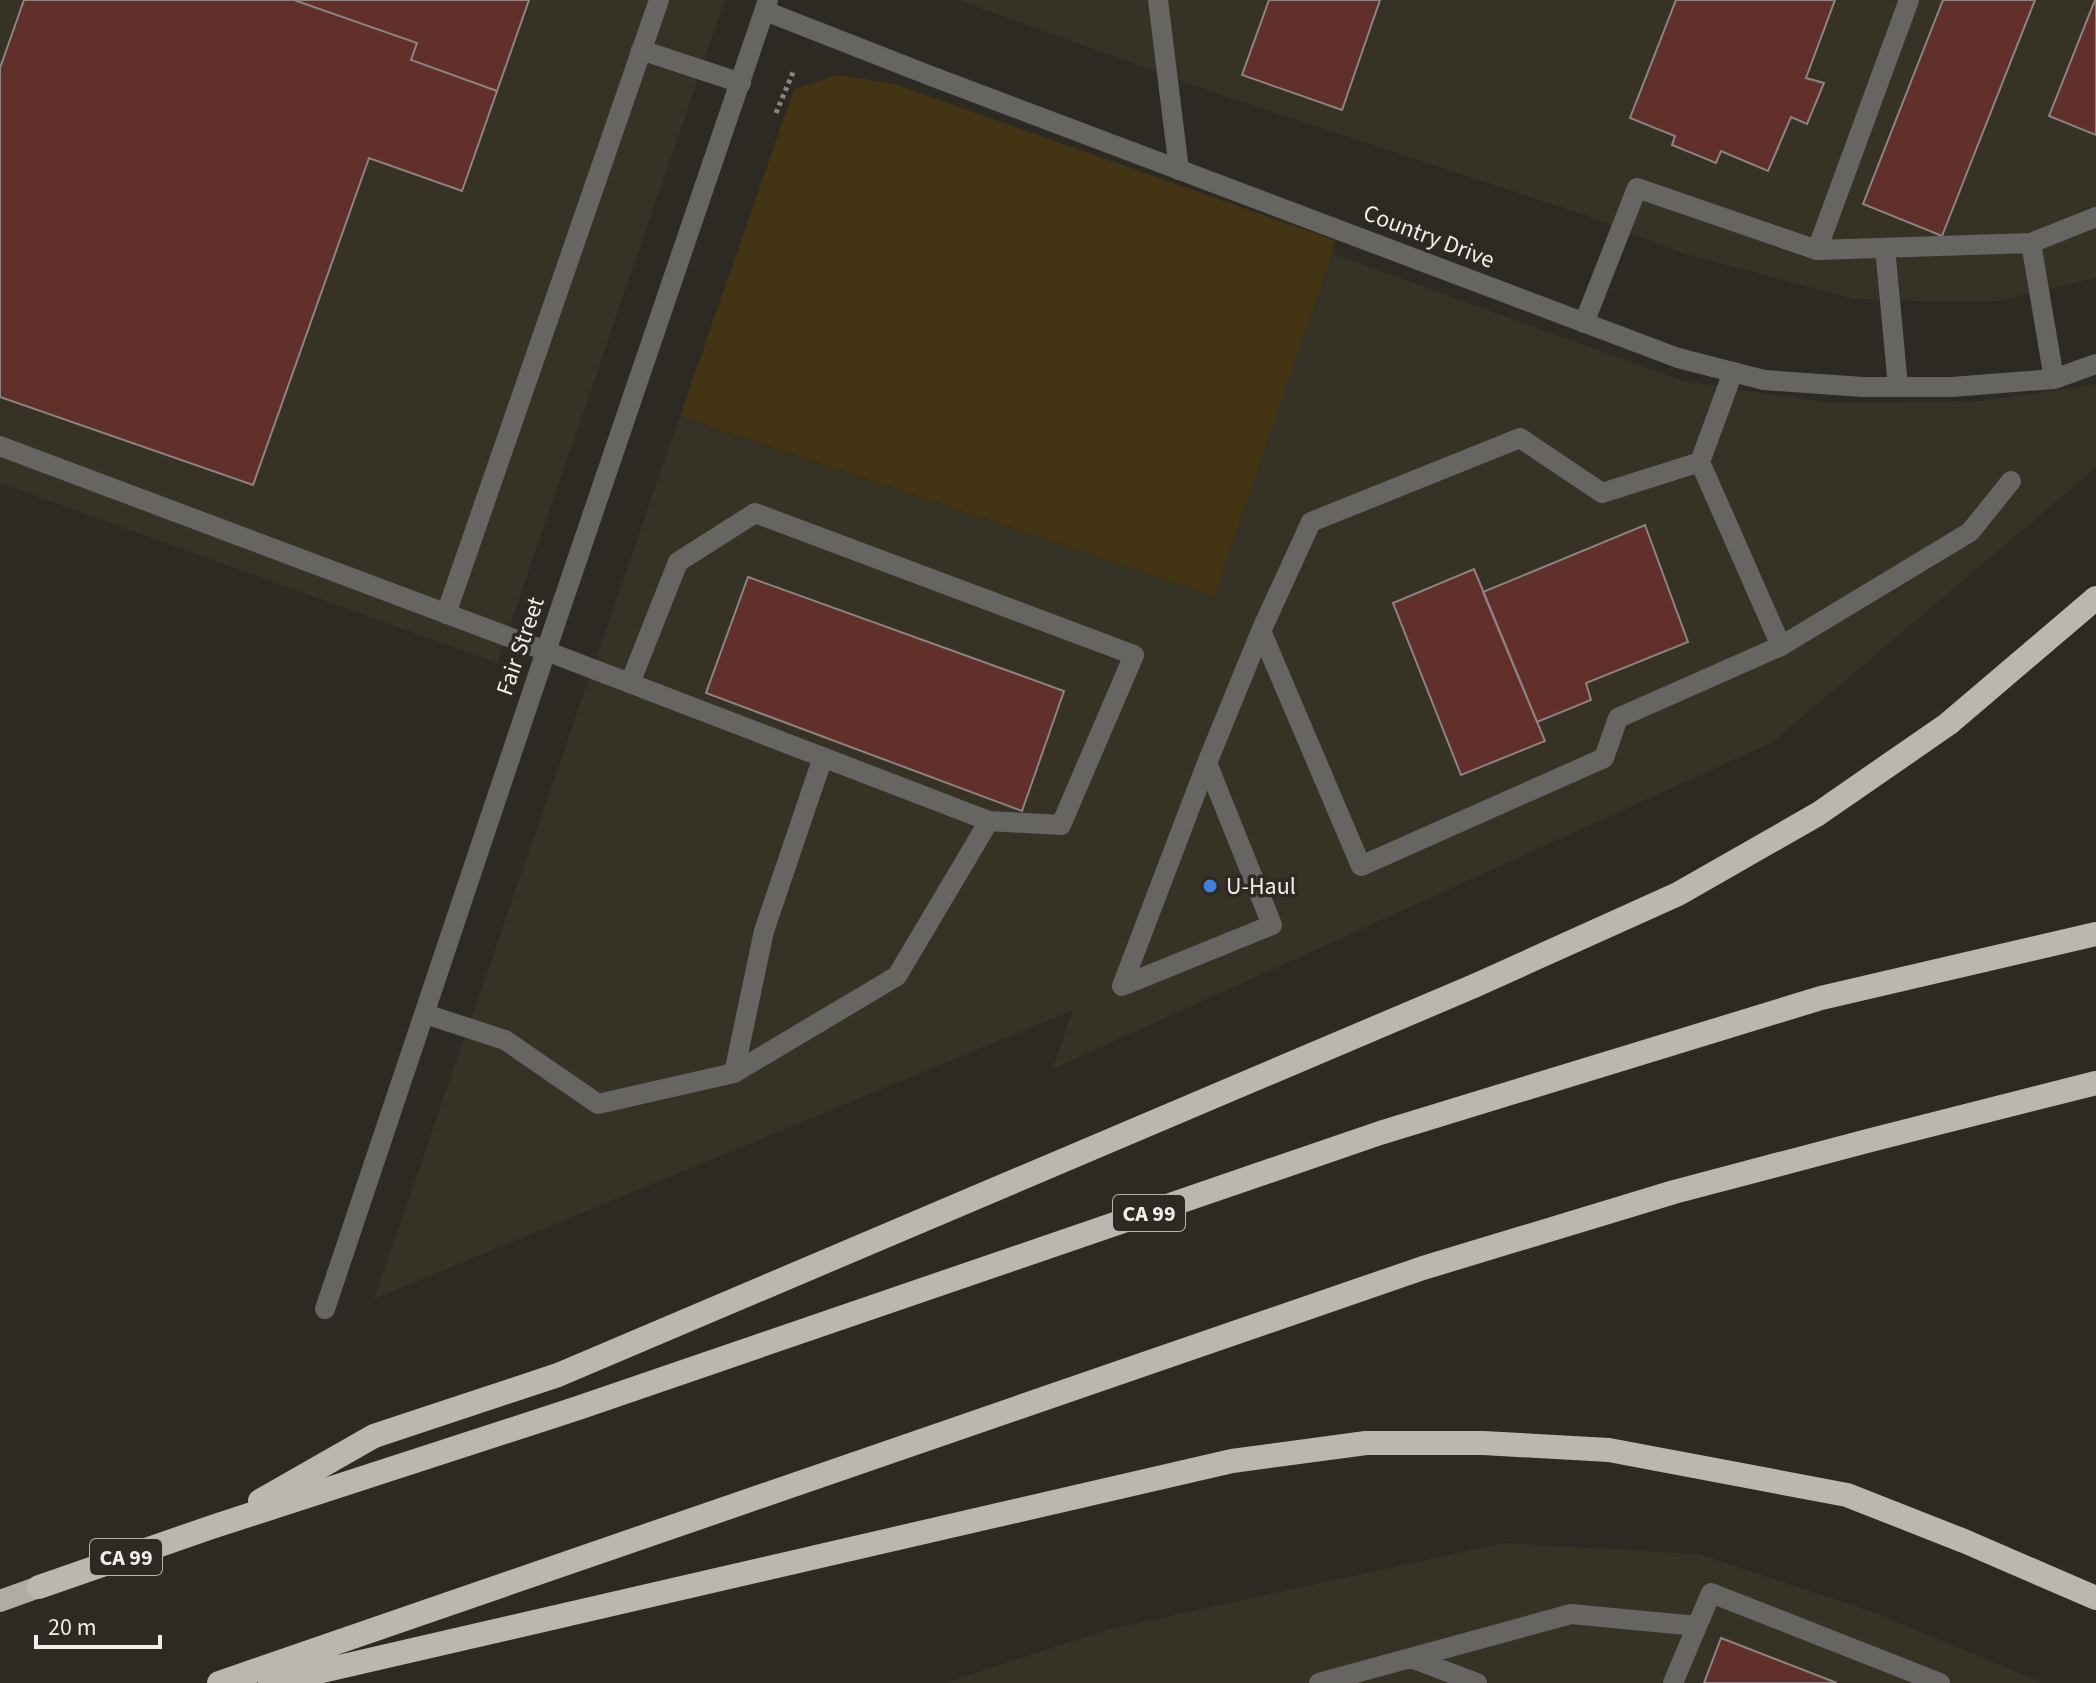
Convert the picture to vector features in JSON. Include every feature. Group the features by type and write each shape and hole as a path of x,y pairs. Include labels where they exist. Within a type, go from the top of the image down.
{"highway":[{"path":"212,1527 374,1436 558,1375 1474,986 1678,894 1818,814 1948,724 2096,598"},
{"name":"CA 99","path":"0,1601 212,1527 593,1403 1395,1129 1821,998 2096,934"},
{"path":"219,1683 1423,1268 1674,1192 2096,1083"},
{"path":"270,1683 1232,1461 1366,1443 1483,1443 1609,1450 1847,1495 2096,1598"}],"street":[{"path":"446,614 659,0"},
{"path":"1158,0 1179,170"},
{"path":"1817,250 1909,0"},
{"name":"Country Drive","path":"766,6 1179,170 1678,358 1764,380 1863,387 1952,387 2054,379 2096,364"},
{"name":"Fair Street","path":"325,1309 766,6"},
{"path":"641,50 741,83"},
{"path":"1584,323 1637,188 1817,250 2031,243 2096,217"},
{"path":"2031,243 2054,379"},
{"path":"1885,248 1898,386"},
{"path":"1733,372 1700,462 1781,646"},
{"path":"1207,763 1272,925 1122,986 1207,763 1261,631 1311,522 1520,438 1602,493 1700,462"},
{"path":"0,446 989,821 1061,825 1134,655 755,513 678,562 630,683"},
{"path":"1261,631 1361,866 1604,758 1618,718 1781,646 1970,532 2011,481"},
{"path":"734,1073 764,931 823,757"},
{"path":"425,1014 505,1040 598,1104 734,1073 897,976 989,821"},
{"path":"1673,1683 1711,1593 1940,1683"},
{"path":"1319,1683 1571,1614 1697,1626"},
{"path":"1411,1658 1477,1683"}],"path":[{"path":"776,113 794,70"}],"shaded area":[{"path":"0,0 725,0 497,663 0,483"},
{"path":"958,0 2096,0 2096,278 1998,301 1854,299 1685,254 1582,214 1221,95"},
{"path":"838,75 894,84 1336,241 1214,596 680,416 794,89"},
{"path":"1331,253 1683,381 1831,403 1983,401 2096,384 2096,468 1773,742 1053,1069 1073,1010 374,1299 680,416 1214,596"},
{"path":"1504,1543 1698,1554 1873,1612 2043,1683 945,1683 1110,1629"}],"building":[{"path":"24,0 294,0 417,43 411,60 497,91 462,191 369,158 253,485 0,397 0,68"},
{"path":"294,0 529,0 497,91 411,60 417,43"},
{"path":"1269,0 1380,0 1342,110 1242,75"},
{"path":"1676,0 1835,0 1806,78 1824,83 1807,124 1791,117 1768,171 1721,151 1716,163 1672,145 1675,136 1630,118"},
{"path":"1943,0 2035,0 1942,236 1863,204"},
{"path":"2096,0 2096,135 2049,116"},
{"path":"1645,525 1688,642 1586,683 1591,700 1537,722 1483,592"},
{"path":"1474,569 1545,741 1461,775 1393,603"},
{"path":"748,577 1064,691 1022,811 706,693"},
{"path":"1721,1638 1837,1683 1704,1683"}],"place":[{"name":"U-Haul","path":"1210,886"}]}
